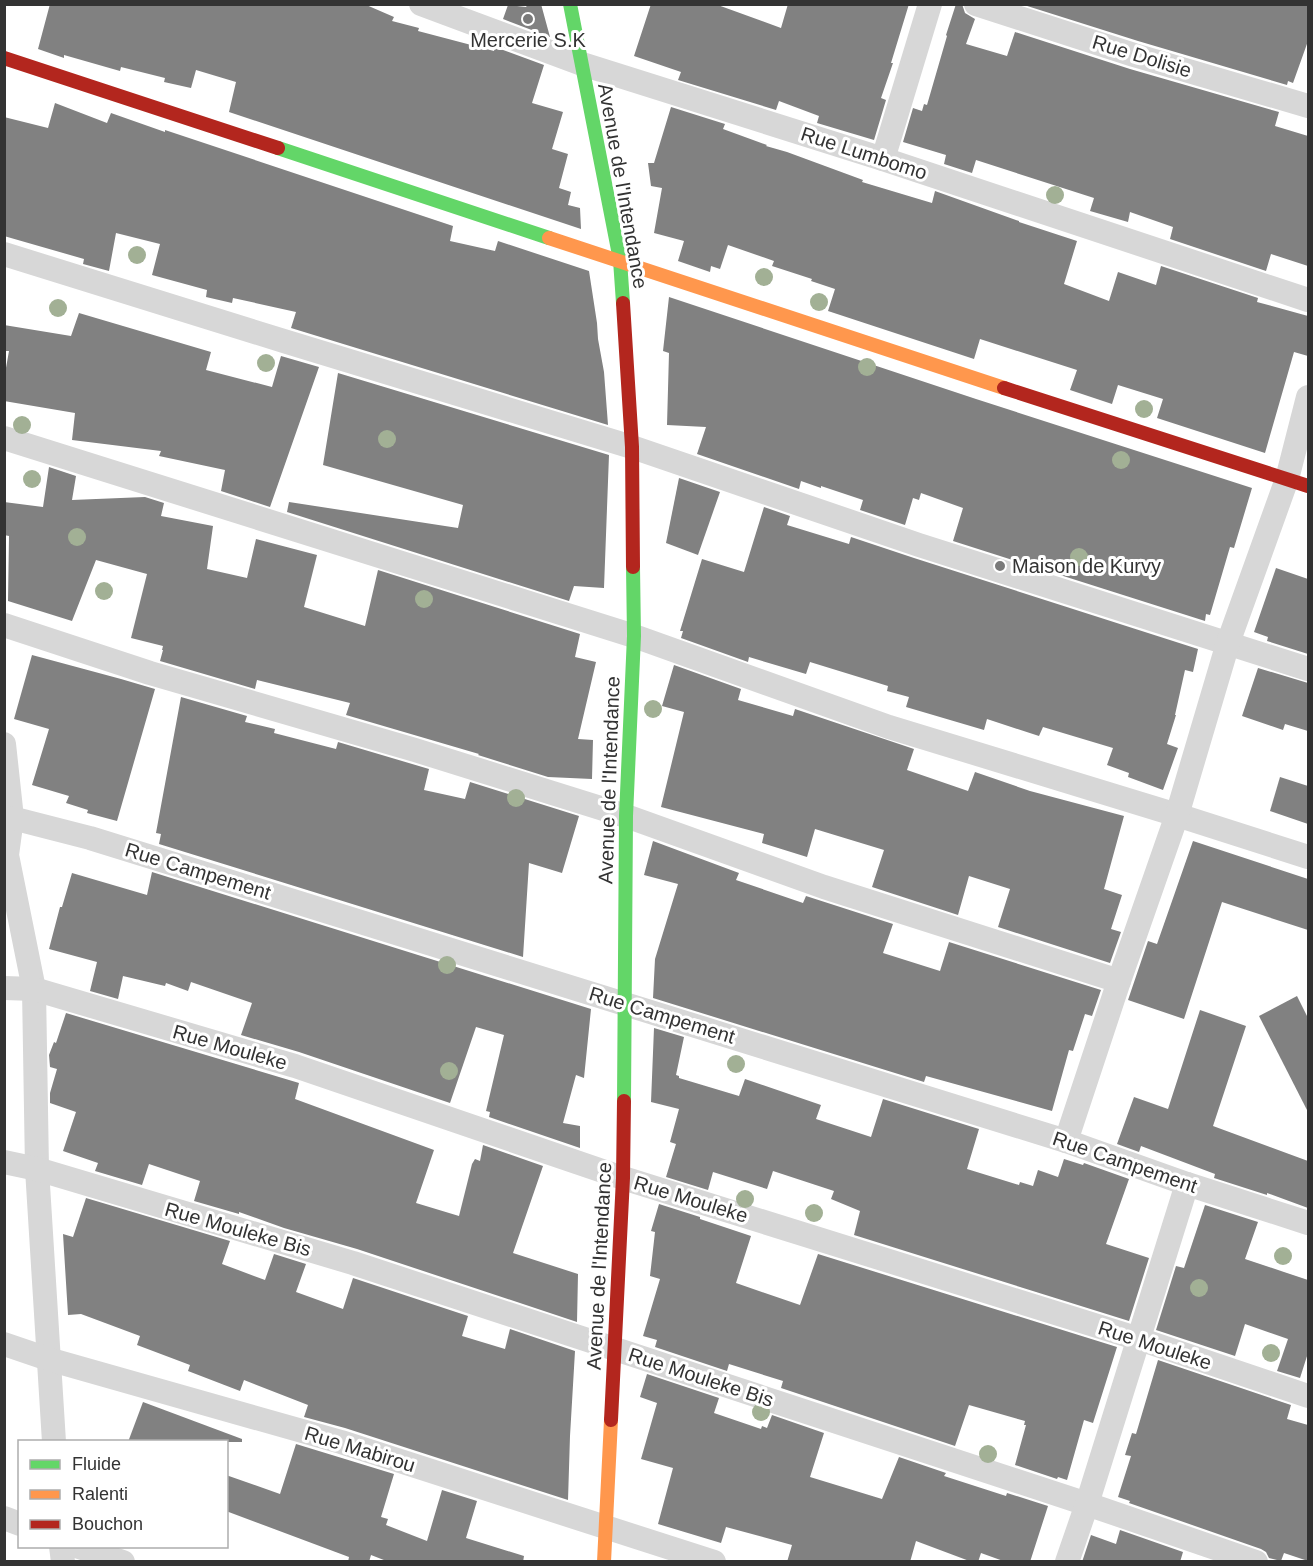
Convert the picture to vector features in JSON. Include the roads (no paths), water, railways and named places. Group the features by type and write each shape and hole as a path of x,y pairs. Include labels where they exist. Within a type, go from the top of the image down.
{"street":[{"name":"Rue Lumbomo","path":"421,4 582,63 884,159 1308,300"},
{"name":"Avenue de l'Intendance","path":"570,4 620,260 632,447 634,636 626,816 623,1178 604,1562"},
{"path":"884,159 930,4"},
{"name":"Rue Dolisie","path":"976,4 1134,55 1308,106"},
{"path":"4,58 938,367 1298,482"},
{"path":"4,254 632,447 919,546 1308,669"},
{"path":"1066,1141 1177,815 1228,643 1298,482 1308,397"},
{"path":"4,438 634,636 889,727 1308,857"},
{"path":"4,625 150,673 403,746 626,816 824,886 1119,981"},
{"path":"4,744 12,818 6,854 34,989 37,1169 54,1440"},
{"name":"Rue Campement","path":"12,818 101,841 1066,1141 1187,1184 1308,1223"},
{"name":"Rue Mouleke","path":"4,988 34,989 294,1066 623,1178 1138,1339 1308,1396"},
{"name":"Rue Mouleke Bis","path":"4,1162 37,1169 353,1263 1087,1504 1256,1562"},
{"path":"1067,1562 1187,1184"},
{"name":"Rue Mabirou","path":"4,1344 48,1359 341,1442 714,1562"},
{"path":"82,1548 123,1562"}],"place":[{"name":"Mercerie S.K","path":"528,19"},
{"name":"Maison de Kurvy","path":"1000,566"}]}
